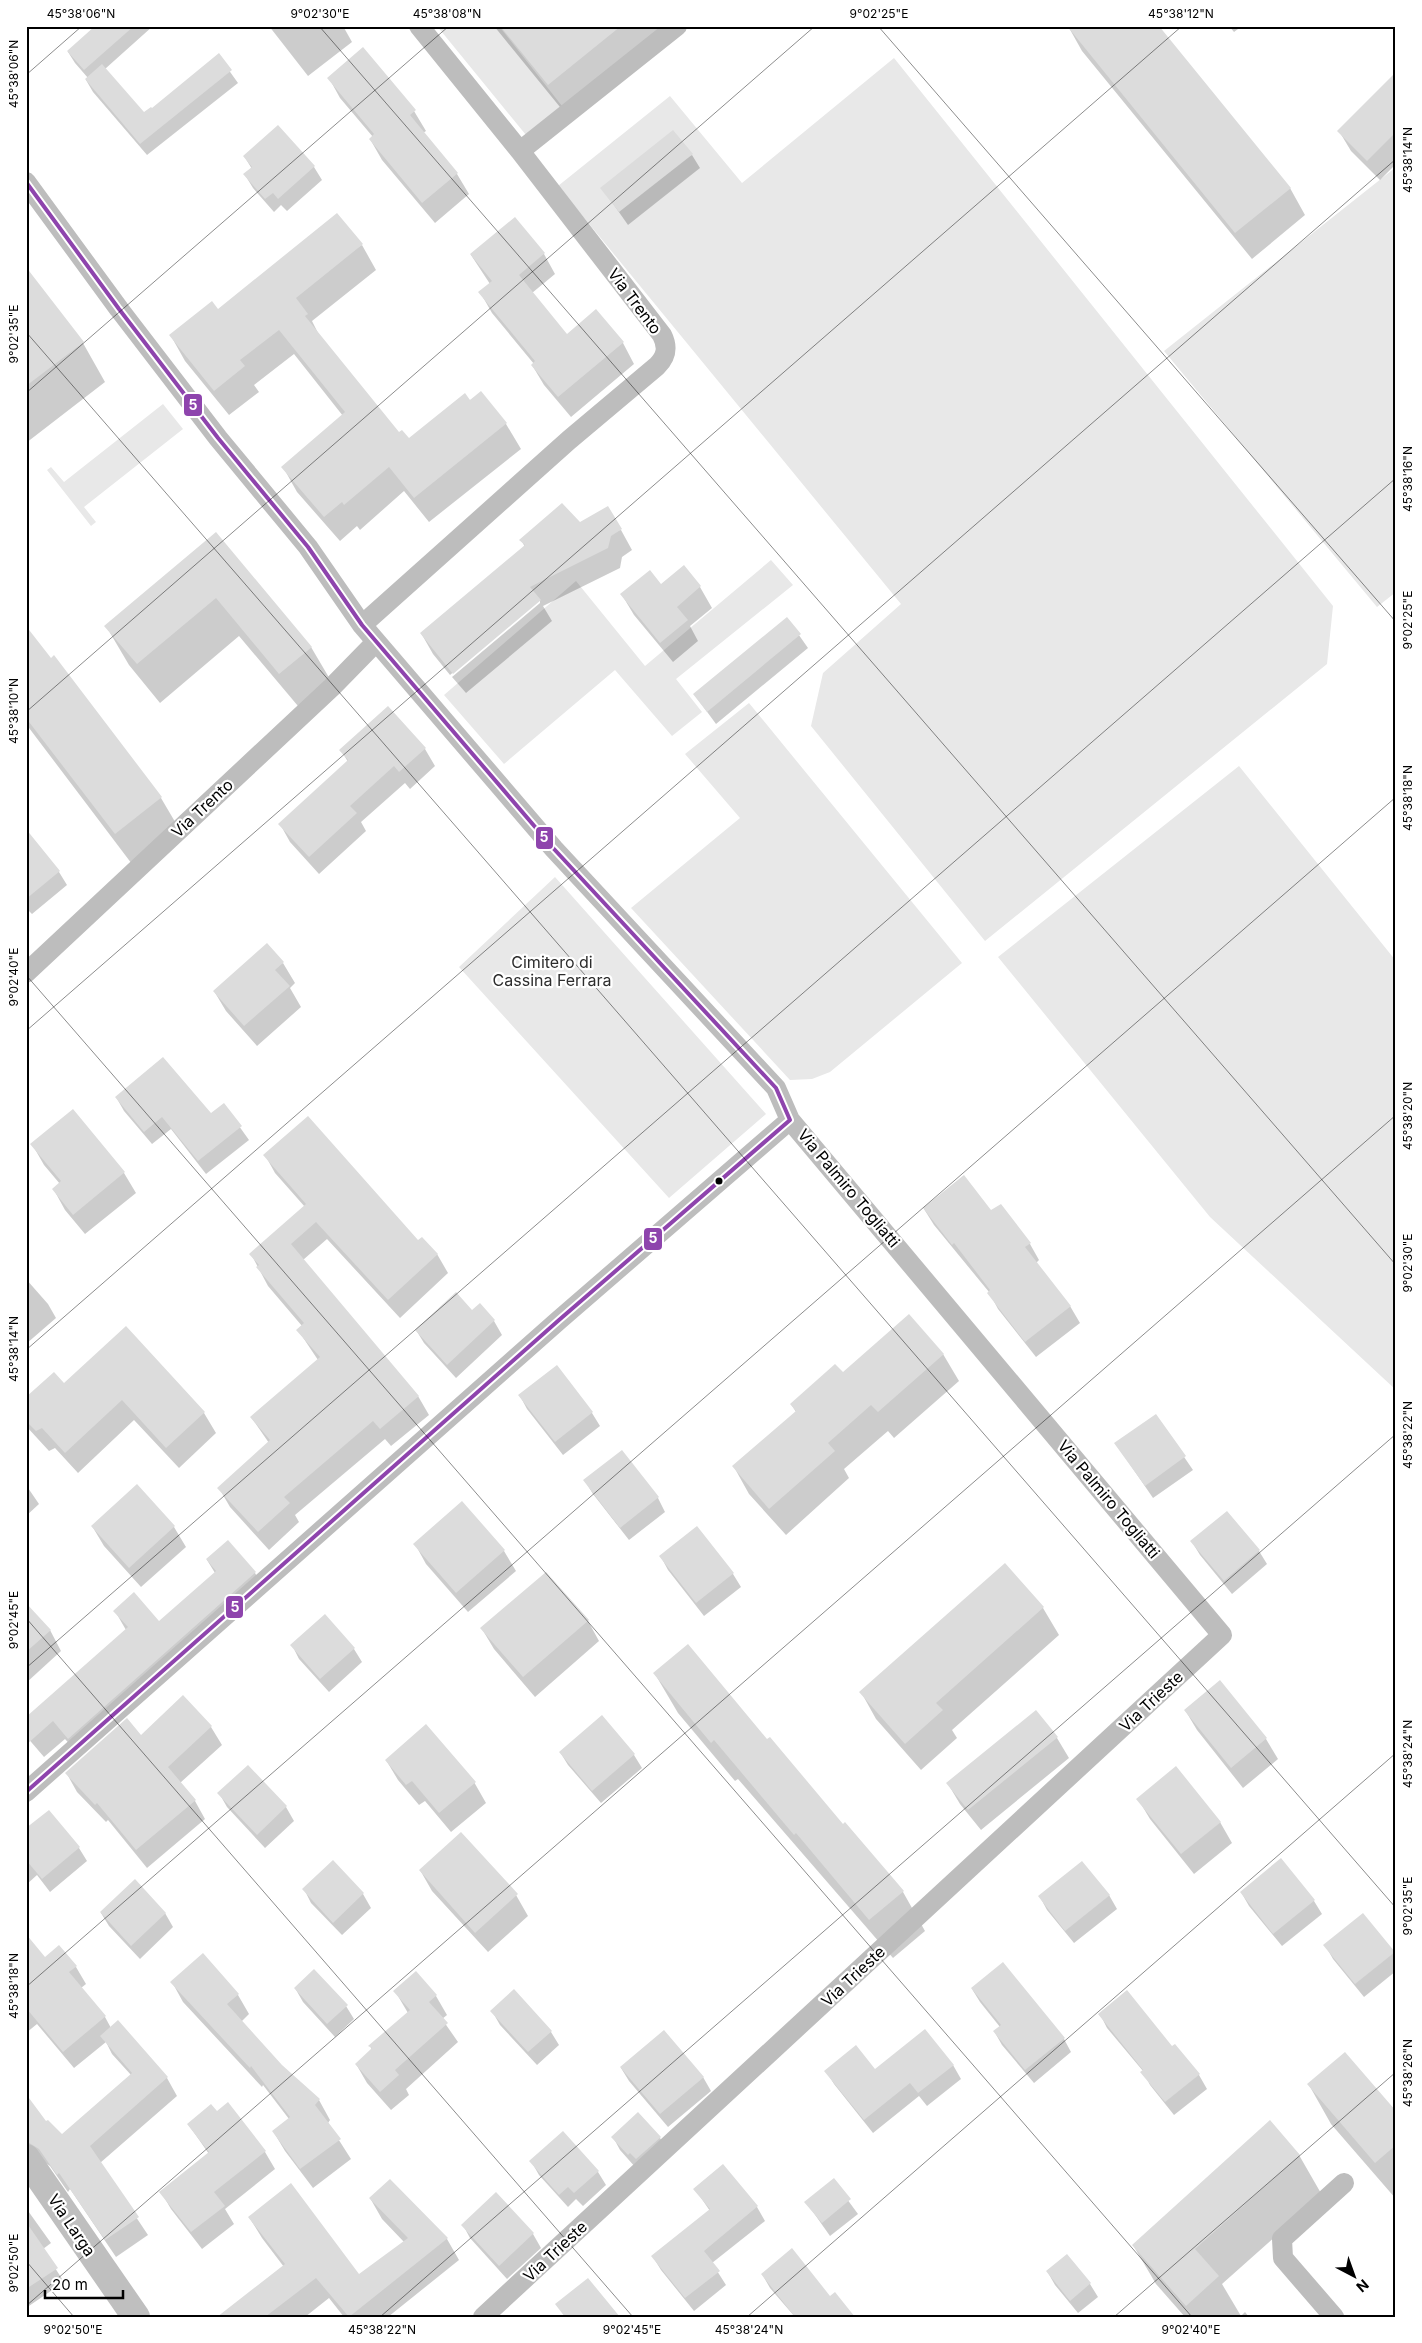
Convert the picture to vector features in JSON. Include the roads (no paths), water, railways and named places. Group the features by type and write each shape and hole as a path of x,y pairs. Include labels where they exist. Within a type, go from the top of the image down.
{"street":[{"name":"Via Trento","path":"362,625 569,440 657,366 665,354 666,344 662,335 520,152 419,26"},
{"path":"520,152 677,26"},
{"name":"Via Palmiro Togliatti","path":"26,182 141,338 218,438 308,547 362,625 554,849 776,1088 790,1120 1222,1635"},
{"name":"Via Trento","path":"26,973 332,687 376,642"},
{"path":"26,1792 559,1320 790,1120"},
{"name":"Via Trieste","path":"484,2317 1222,1635"},
{"name":"Via Larga","path":"26,2158 136,2317"},
{"path":"1334,2317 1283,2258 1282,2239 1344,2183"}],"park label":[{"name":"Cimitero di Cassina Ferrara","path":"552,971"}]}
